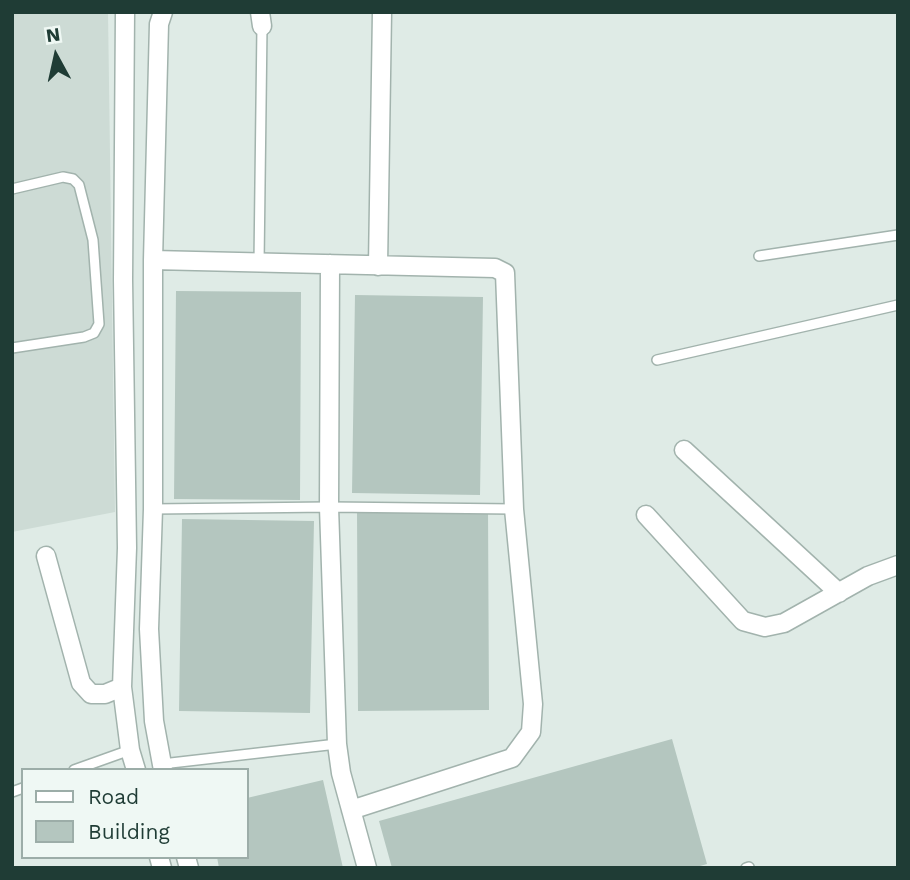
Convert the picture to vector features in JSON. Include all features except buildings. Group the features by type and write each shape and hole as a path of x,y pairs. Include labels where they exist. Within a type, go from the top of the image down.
{"street":[{"path":"125,12 123,280 127,548 122,687 130,750 135,768"},
{"path":"162,767 154,721 149,629 153,509 153,260 159,24 163,12"},
{"path":"378,266 382,12"},
{"path":"153,260 495,268 505,273 514,509 533,704 531,732 512,758 351,810"},
{"path":"330,264 329,507 337,744 341,773 368,868"},
{"path":"684,450 839,593"},
{"path":"646,515 743,621 765,627 784,623 868,576 898,565"},
{"path":"46,556 81,683 90,694 105,694 122,687"}],"lane":[{"path":"259,263 261,19"},
{"path":"12,189 63,177 73,179 79,185 93,240 99,324 94,333 84,337 12,348"},
{"path":"759,256 898,235"},
{"path":"657,360 898,305"},
{"path":"153,509 514,509"},
{"path":"162,767 337,744"},
{"path":"80,768 130,750"}],"shaded area":[{"path":"12,12 108,12 115,512 12,532"}]}
